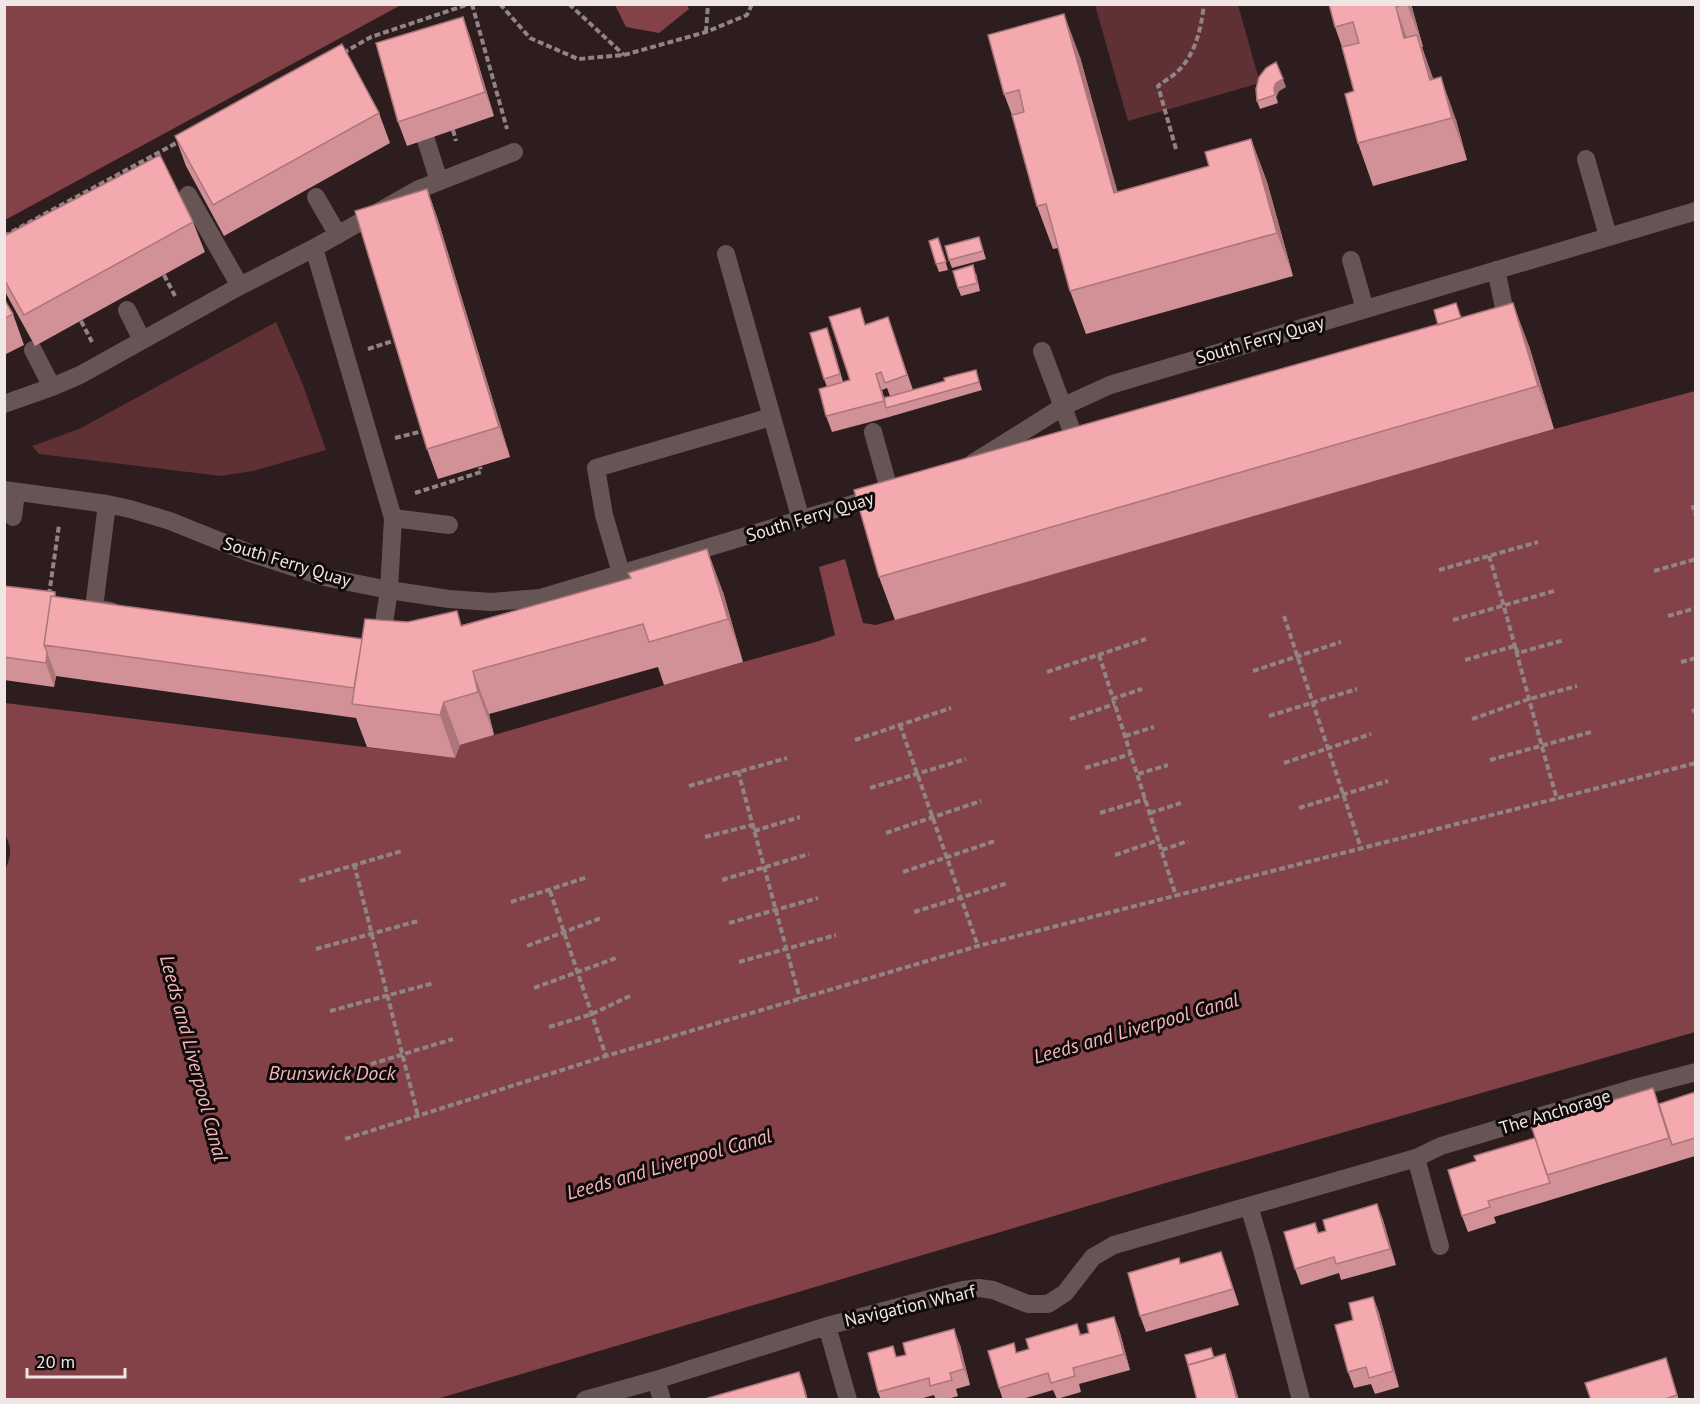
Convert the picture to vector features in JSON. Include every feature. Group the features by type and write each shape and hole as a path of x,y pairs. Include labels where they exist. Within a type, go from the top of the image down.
{"street":[{"path":"426,140 439,181"},
{"path":"4,404 80,375 417,190 514,152"},
{"path":"1586,159 1608,236"},
{"path":"188,195 240,286"},
{"path":"316,197 338,235"},
{"path":"394,202 400,222"},
{"name":"South Ferry Quay","path":"961,469 1064,406 1110,385 1695,210"},
{"path":"314,248 393,518 389,590 380,647 369,646"},
{"path":"726,254 801,520"},
{"path":"1351,260 1365,309"},
{"path":"1496,270 1508,326"},
{"path":"127,310 142,340"},
{"path":"33,350 52,387"},
{"path":"1042,351 1082,457"},
{"path":"621,573 604,515 596,468 771,417"},
{"path":"873,432 890,493"},
{"name":"South Ferry Quay","path":"10,491 107,504 170,521 247,552 324,577 449,599 491,602 540,598 912,487"},
{"path":"10,491 13,517"},
{"path":"107,504 94,608 128,613"},
{"path":"393,518 449,525"},
{"name":"The Anchorage","path":"1416,1158 1441,1146 1695,1072"},
{"path":"1416,1158 1440,1246"},
{"name":"Navigation Wharf","path":"585,1400 827,1326 963,1290 979,1288 993,1290 1028,1304 1048,1304 1065,1293 1093,1257 1114,1245 1416,1158"},
{"path":"1249,1206 1300,1400"},
{"name":"Navigation Wharf","path":"827,1326 848,1400"},
{"path":"656,1380 662,1400"}],"path":[{"path":"339,54 371,37 470,4 514,152"},
{"path":"500,4 530,38 578,59 624,55 706,32 747,15 752,4"},
{"path":"569,4 624,55"},
{"path":"706,32 708,4"},
{"path":"1176,149 1158,86 1178,71 1193,50 1202,25 1203,4"},
{"path":"4,236 182,140"},
{"path":"362,350 396,340"},
{"path":"389,440 423,431"},
{"path":"393,518 405,496 481,472 480,467"},
{"path":"1695,507 1693,507 1695,516"},
{"path":"48,602 59,525"},
{"path":"1439,570 1538,542"},
{"path":"1490,556 1557,799"},
{"path":"1654,571 1695,559"},
{"path":"1453,620 1554,591"},
{"path":"1668,616 1695,608"},
{"path":"1284,616 1361,848"},
{"path":"1047,672 1146,639"},
{"path":"1518,653 1564,640"},
{"path":"1253,671 1341,642"},
{"path":"1465,660 1515,646"},
{"path":"1099,656 1176,896"},
{"path":"1681,662 1695,658"},
{"path":"1472,719 1529,699 1577,686"},
{"path":"1112,699 1142,689"},
{"path":"1269,716 1357,689"},
{"path":"1070,719 1114,704"},
{"path":"855,740 951,708"},
{"path":"900,724 978,946"},
{"path":"1125,736 1154,727"},
{"path":"1490,760 1591,732"},
{"path":"1284,764 1371,734"},
{"path":"1085,768 1131,754"},
{"path":"689,786 787,758"},
{"path":"870,788 966,759"},
{"path":"345,1139 606,1056 978,946 1695,763"},
{"path":"1138,774 1168,765"},
{"path":"738,771 800,999"},
{"path":"1299,808 1388,781"},
{"path":"1100,813 1146,799"},
{"path":"886,833 981,801"},
{"path":"1150,813 1181,803"},
{"path":"754,831 800,818"},
{"path":"705,837 752,825"},
{"path":"1115,855 1159,840"},
{"path":"903,872 995,841"},
{"path":"1162,850 1188,841"},
{"path":"300,881 402,851"},
{"path":"722,880 809,854"},
{"path":"354,864 418,1116"},
{"path":"511,902 588,878"},
{"path":"914,912 1008,883"},
{"path":"550,891 606,1056"},
{"path":"729,923 818,898"},
{"path":"526,946 601,918"},
{"path":"316,949 418,921"},
{"path":"739,962 836,936"},
{"path":"534,988 616,958"},
{"path":"330,1011 434,983"},
{"path":"549,1026 592,1014 632,995"},
{"path":"345,1072 453,1039"}],"shaded area":[{"path":"1095,5 1238,5 1260,83 1128,121"},
{"path":"276,322 303,385 326,450 253,471 221,476 39,454 32,446 79,429"}],"water":[{"path":"5,4 401,4 401,5 5,220"},
{"path":"615,5 687,5 689,9 659,33 626,27"},
{"name":"Brunswick Dock","path":"1695,391 1695,1032 1169,1182 437,1399 5,1400 4,872 10,852 4,833 5,703 455,758 460,745 835,635 819,567 845,559 863,623 876,625 1554,429"}],"building":[{"path":"1329,4 1406,4 1396,7 1404,38 1417,35 1430,80 1441,77 1452,118 1358,143 1345,94 1354,91 1342,47 1359,43 1353,22 1335,27"},
{"path":"1064,14 1114,193 1209,166 1205,152 1251,139 1277,233 1070,291 1046,204 1037,206 1012,115 1024,112 1019,90 1004,94 988,35"},
{"path":"463,17 485,92 398,122 376,43"},
{"path":"342,44 379,113 213,205 175,136"},
{"path":"1276,62 1283,79 1276,83 1275,95 1257,101 1256,89 1259,77 1266,68"},
{"path":"160,155 193,222 24,315 4,279 4,236"},
{"path":"427,189 499,427 427,449 355,211"},
{"path":"979,237 983,251 949,260 945,246"},
{"path":"938,238 946,262 936,264 929,241"},
{"path":"973,265 977,283 958,288 953,271"},
{"path":"4,299 13,314 4,319"},
{"path":"1456,303 1461,318 1438,325 1434,310"},
{"path":"1513,303 1538,386 879,577 854,490"},
{"path":"860,308 865,325 888,317 907,375 885,383 881,372 876,374 884,401 826,416 819,389 850,380 829,317"},
{"path":"827,328 840,374 824,379 810,333"},
{"path":"976,370 979,382 886,408 884,398"},
{"path":"707,549 728,619 649,642 643,624 473,671 478,692 444,702 440,715 352,704 365,619 408,622 457,611 461,626 631,578 628,573"},
{"path":"4,586 55,592 55,596 51,596 44,645 47,652 46,663 4,657"},
{"path":"51,596 362,639 354,688 44,645"},
{"path":"1653,1088 1669,1138 1547,1175 1531,1125"},
{"path":"1695,1092 1695,1138 1672,1145 1659,1104"},
{"path":"1535,1138 1550,1183 1488,1201 1490,1207 1462,1216 1448,1170 1476,1161 1474,1156"},
{"path":"1377,1204 1390,1249 1336,1264 1334,1257 1295,1269 1284,1232 1315,1223 1318,1233 1326,1231 1323,1220"},
{"path":"1221,1252 1233,1289 1140,1316 1128,1273 1179,1258 1180,1264"},
{"path":"1373,1297 1393,1371 1369,1378 1366,1367 1348,1372 1335,1325 1353,1320 1349,1303"},
{"path":"1114,1317 1124,1354 1073,1368 1075,1376 1051,1383 1048,1373 999,1388 988,1351 1014,1343 1016,1353 1029,1349 1026,1339 1077,1324 1080,1335 1089,1333 1087,1324"},
{"path":"954,1329 964,1369 950,1373 952,1380 930,1386 929,1378 878,1392 868,1353 893,1346 896,1357 906,1355 903,1343"},
{"path":"1211,1348 1214,1358 1188,1365 1185,1355"},
{"path":"1225,1354 1237,1400 1197,1400 1188,1365"},
{"path":"1666,1358 1677,1395 1662,1400 1591,1400 1585,1383"},
{"path":"799,1372 807,1400 709,1400 708,1398"}],"water label":[{"name":"Leeds and Liverpool Canal","path":"1136,1028"},
{"name":"Leeds and Liverpool Canal","path":"194,1058"},
{"name":"Leeds and Liverpool Canal","path":"669,1164"}]}
